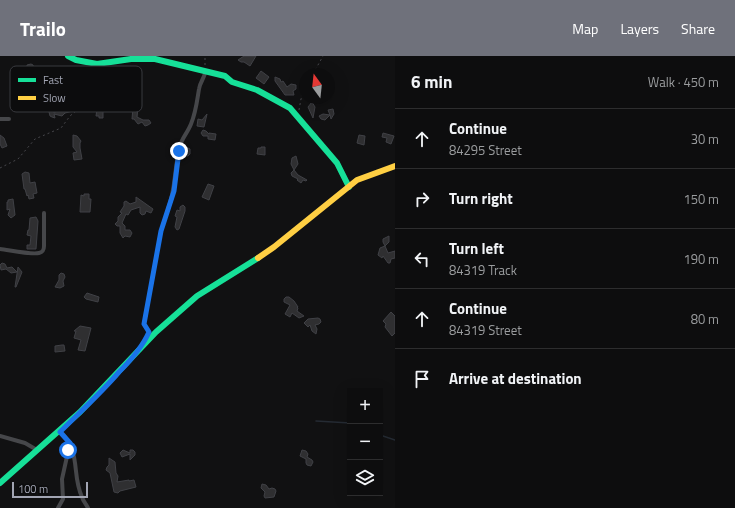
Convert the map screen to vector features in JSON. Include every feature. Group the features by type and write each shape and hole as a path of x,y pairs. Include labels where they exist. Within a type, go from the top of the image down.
{"street":[{"path":"68,56 88,63 108,63 131,59 155,59 225,76 232,82 257,90 282,103 298,117 337,163 349,187"},
{"path":"168,209 174,191 180,144 191,125 196,111 199,87 205,72"},
{"path":"0,119 9,119"},
{"path":"0,483 60,432 98,396 156,332 197,296 274,247 357,180 395,166"},
{"path":"0,249 35,254 41,252 44,249 44,214"},
{"path":"60,432 70,443 75,459 82,496 88,508"},
{"path":"0,436 25,443 37,450"},
{"path":"58,508 63,499 62,479 70,443"}],"path":[{"path":"205,56 205,72"},
{"path":"316,68 323,56"},
{"path":"298,117 299,104"},
{"path":"0,168 18,159 35,139 61,128 75,112"},
{"path":"149,332 144,324 161,231 168,209"}],"building":[{"path":"244,56 256,56 250,66 238,60"},
{"path":"261,71 269,77 264,84 256,78"},
{"path":"275,77 280,79 281,82 283,81 287,87 291,84 296,85 296,89 293,91 294,95 285,95 275,81"},
{"path":"310,104 313,104 315,107 313,118 308,107"},
{"path":"333,109 334,114 331,119 328,110"},
{"path":"49,112 69,112 62,116 54,114 55,118 50,116"},
{"path":"97,112 103,112 103,118 96,116"},
{"path":"133,112 138,112 137,117 143,120 149,120 151,123 145,126 142,122 138,124 134,119 132,119"},
{"path":"207,114 204,127 197,126 198,119 202,120"},
{"path":"323,114 330,115 325,120 321,119 319,116"},
{"path":"203,130 209,134 216,134 215,140 208,139 208,136 203,136 201,133"},
{"path":"383,133 394,136 391,144 386,142 387,138 382,137"},
{"path":"0,135 4,138 7,146 2,148 0,144"},
{"path":"73,135 77,136 81,141 80,148 82,159 74,160 73,153 77,152 73,147"},
{"path":"359,135 365,136 364,145 357,143"},
{"path":"184,146 190,149 190,154 188,156 182,152"},
{"path":"265,147 265,155 257,154 258,148"},
{"path":"296,156 298,164 294,170 291,164 292,158"},
{"path":"294,170 298,175 307,180 303,180 301,183 297,180 298,179 292,176 291,173"},
{"path":"25,172 29,173 30,183 35,182 37,193 33,194 34,198 29,199 24,189 22,174"},
{"path":"208,184 214,186 209,200 202,197"},
{"path":"84,194 89,194 89,199 91,199 90,212 80,212 81,195 84,196"},
{"path":"136,197 153,209 151,213 146,211 145,214 142,215 140,213 140,207 131,210 128,215 126,214 122,223 125,226 125,230 130,230 132,233 130,237 125,236 123,238 120,233 120,226 115,224 118,221 118,217 122,213 120,212 124,206 124,202 126,201 130,204 136,202"},
{"path":"13,199 15,215 11,218 8,215 10,209 7,210 7,202 8,200"},
{"path":"183,205 185,207 185,211 179,229 177,230 175,227 177,217 175,216 177,210 180,211 180,207"},
{"path":"36,217 38,221 36,249 27,249 27,245 30,245 31,236 27,235 30,218"},
{"path":"389,236 389,242 385,246 383,239"},
{"path":"385,246 388,253 395,251 395,258 391,259 390,263 388,263 383,256 382,258 378,255 380,248"},
{"path":"2,263 5,264 7,268 12,267 17,272 11,273 6,269 1,270 0,265"},
{"path":"18,267 22,272 15,287"},
{"path":"61,273 64,274 65,277 63,281 64,286 60,288 55,287 59,280 59,275"},
{"path":"87,293 99,297 98,302 86,299 84,297"},
{"path":"286,297 289,297 294,301 298,307 297,311 304,316 299,318 292,313 290,317 285,314 290,305 284,302"},
{"path":"391,312 395,316 395,333 392,336 385,327 386,324 383,321"},
{"path":"318,318 321,322 315,325 317,329 316,334 312,331 310,325 308,327 304,323 308,319"},
{"path":"80,326 91,328 85,351 78,350 81,340 74,338 76,331 74,331"},
{"path":"64,345 65,351 55,352 55,346"},
{"path":"123,450 130,453 130,450 133,450 135,455 130,460 130,454 122,457 120,453"},
{"path":"302,450 306,451 308,454 307,457 312,460 313,462 311,466 307,465 306,459 300,456"},
{"path":"109,458 115,462 116,473 118,476 117,482 134,480 136,487 120,491 118,493 114,492 110,473 106,470 109,465"},
{"path":"262,484 266,485 269,489 275,489 276,491 274,497 265,498 265,492 261,488"}],"waterway":[{"path":"316,421 347,423"},
{"path":"383,436 395,440"}],"traffic: fast":[{"path":"68,56 76,60 97,64 131,59 155,59 225,76 232,82 257,90 290,108 337,163 349,187"},
{"path":"0,483 80,412 156,332 197,296 258,258"}],"traffic: slow":[{"path":"258,258 274,247 357,180 395,166"}],"route":[{"path":"68,450 70,443 60,432 98,396 139,350 149,332 146,330 144,324 161,231 174,191 179,151"}]}
